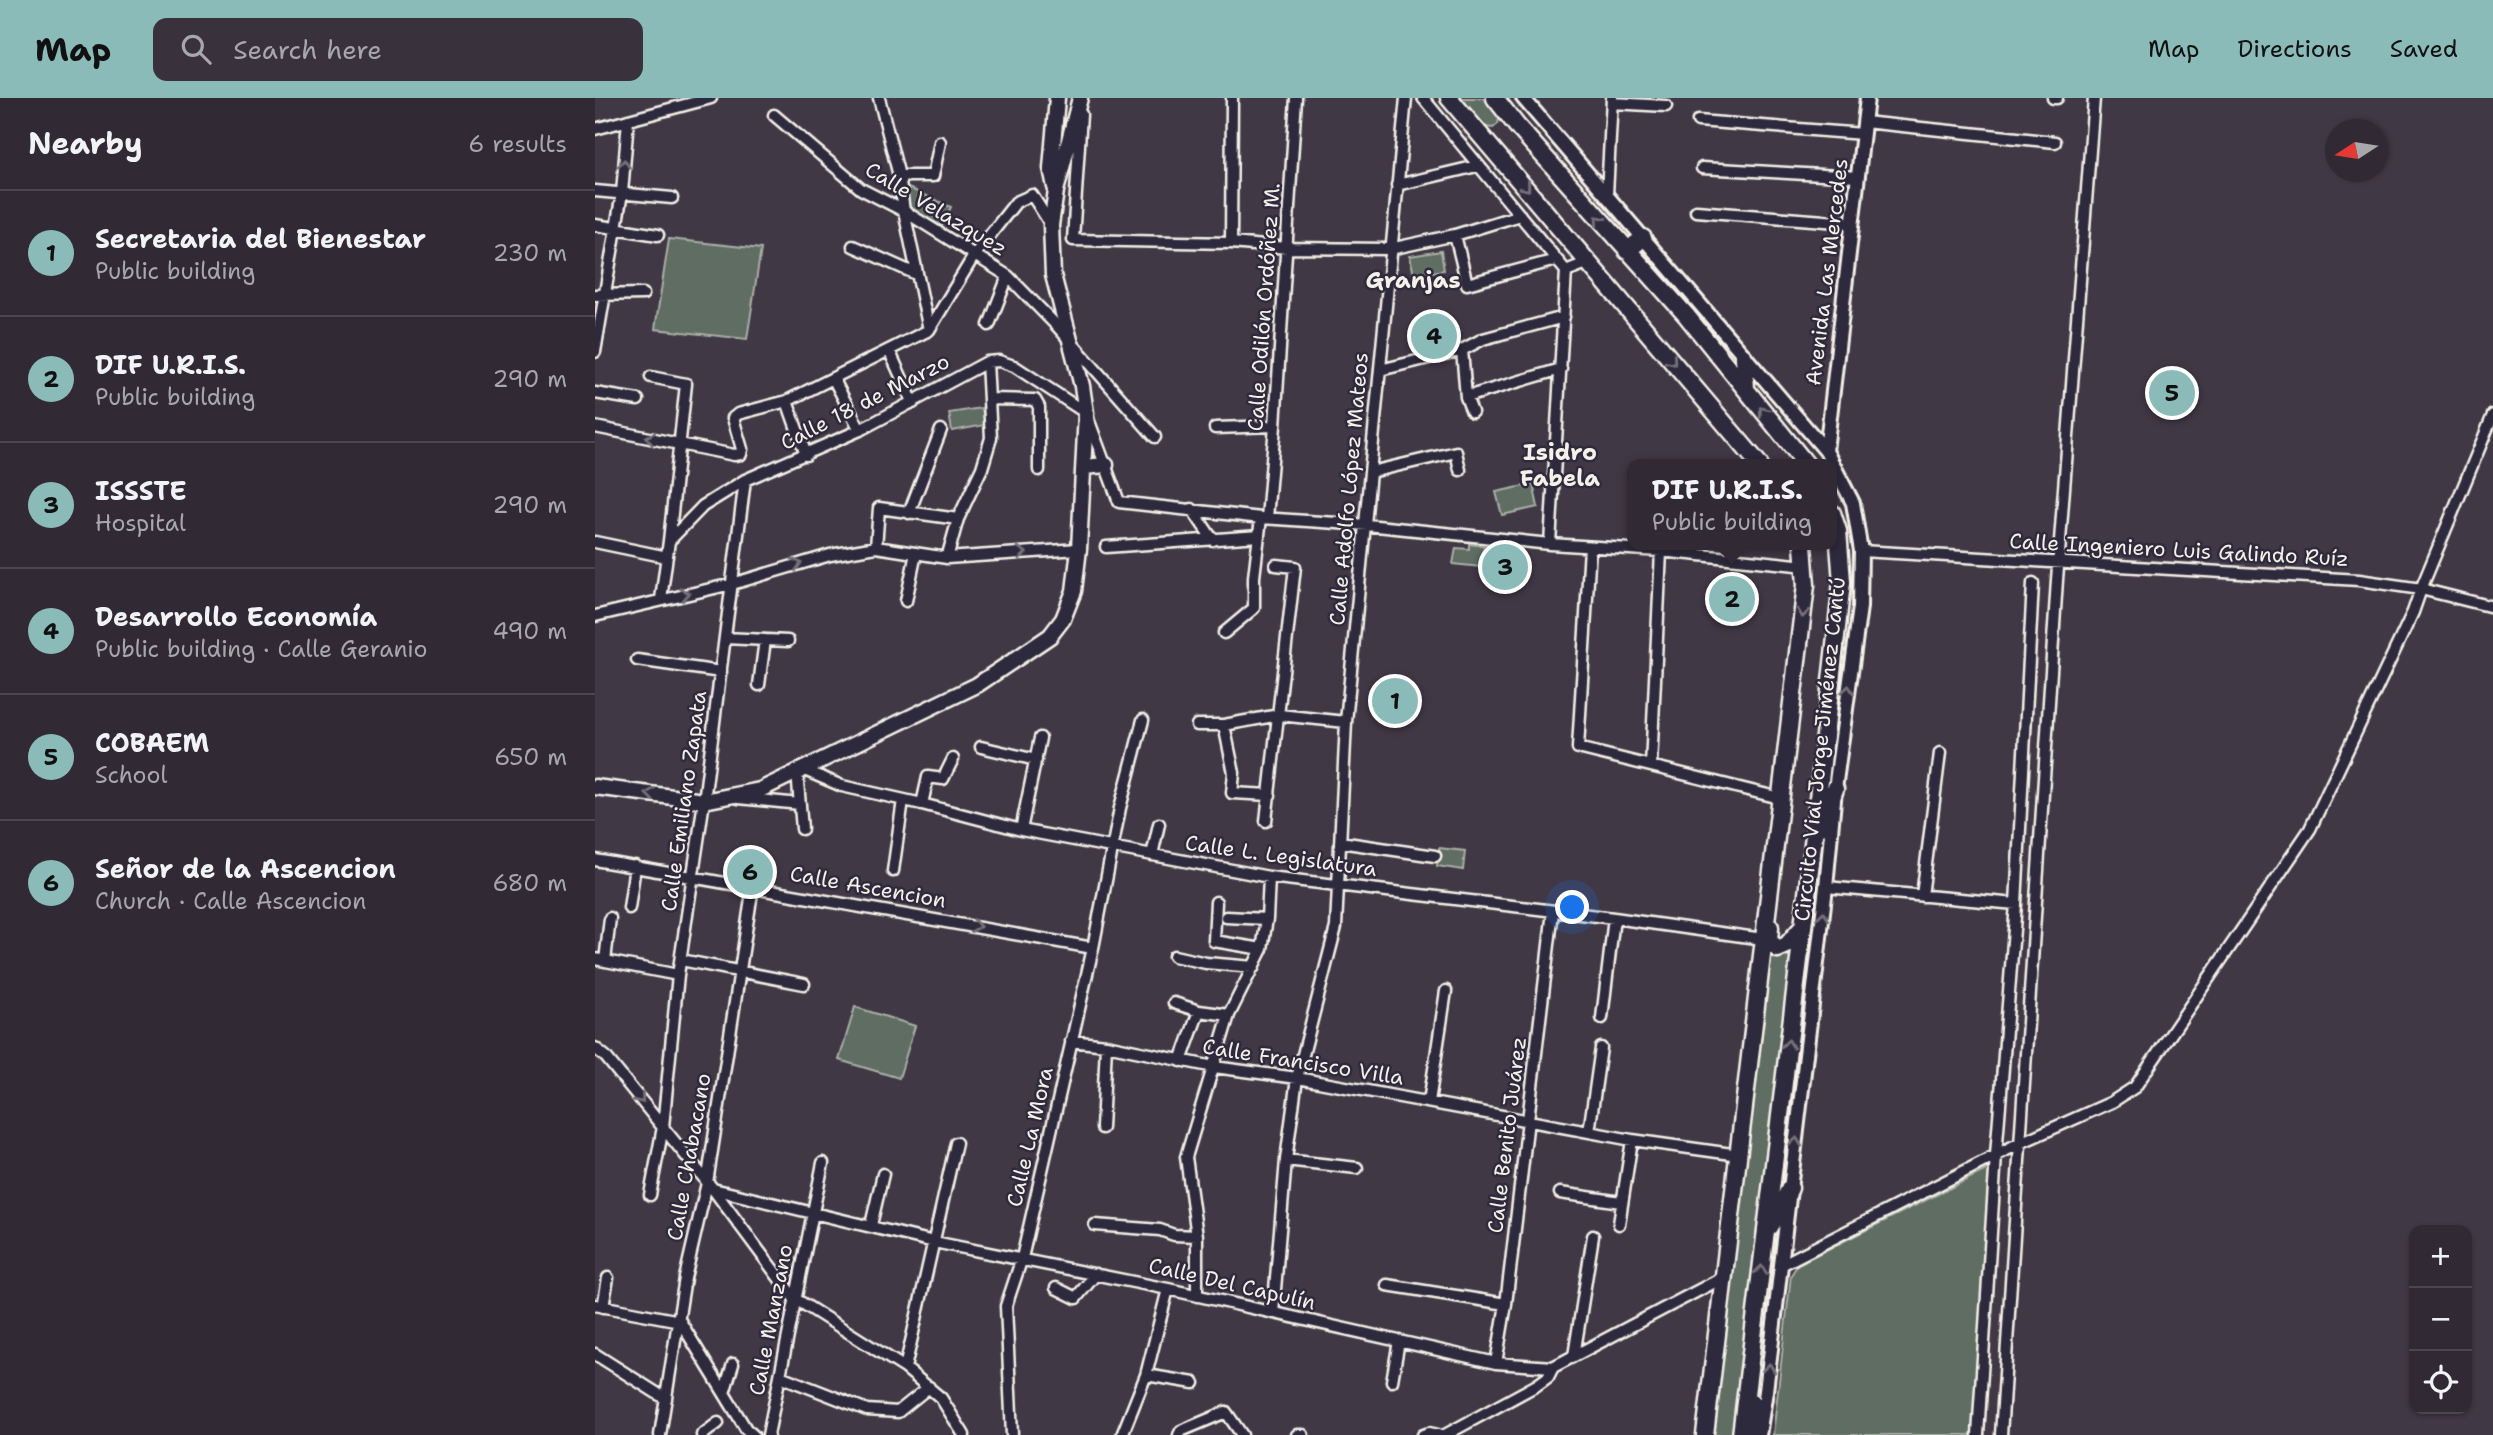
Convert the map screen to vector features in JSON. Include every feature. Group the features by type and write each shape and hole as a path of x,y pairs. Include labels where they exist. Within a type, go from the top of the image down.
{"main road":[{"path":"595,787 704,801 759,790 977,685 1050,636 1063,619 1074,591 1079,549 1086,413 1082,386 1053,275 1051,225 1056,191 1080,98"},
{"path":"1450,98 1755,459"},
{"path":"1495,98 1686,315 1802,459"},
{"path":"1057,102 1068,114 1076,113"},
{"path":"1056,191 1051,168 1057,102"},
{"path":"1494,149 1517,125"},
{"path":"1627,251 1643,238"},
{"path":"1744,357 1746,389"},
{"path":"1084,467 1106,465"},
{"name":"Circuito Vial Jorge Jiménez Cantú","path":"1741,1435 1842,582 1837,528"},
{"name":"Circuito Vial Jorge Jiménez Cantú","path":"1705,1435 1806,585 1804,550"},
{"path":"1812,853 1835,789"},
{"path":"1775,845 1777,867 1769,941 1773,947 1783,948 1801,929"},
{"path":"1765,1235 1790,1188"},
{"path":"1748,1368 1756,1435"}],"street":[{"path":"595,129 711,98"},
{"path":"879,98 899,176 929,330"},
{"path":"1231,243 1232,98"},
{"name":"Calle Odilón Ordóñez M.","path":"1224,633 1254,608 1259,536 1264,518 1276,426 1296,98"},
{"name":"Calle Adolfo López Mateos","path":"1273,1313 1286,1160 1297,1078 1336,927 1346,722 1406,98"},
{"path":"1423,98 1566,271 1550,544"},
{"name":"Circuito Vial Jorge Jiménez Cantú","path":"1523,98 1830,459"},
{"name":"Avenida Las Mercedes","path":"1826,451 1867,98"},
{"path":"2000,1435 2059,562 2094,98"},
{"path":"1607,195 1612,101 1666,106"},
{"path":"1076,113 1081,114 1073,240 1390,249 1455,235 1520,215"},
{"name":"Calle Velazquez","path":"774,115 861,189 904,211 1008,276 1156,437"},
{"path":"595,352 600,295 622,192 628,120"},
{"path":"1698,121 1863,128 2055,142"},
{"path":"899,176 933,176 940,142"},
{"path":"1397,185 1477,166"},
{"path":"1702,168 1857,177"},
{"path":"595,191 672,198"},
{"path":"1036,200 1056,191"},
{"path":"595,427 734,455 741,453 733,418 738,414 787,401 929,330 975,254 1016,202 1032,195 1051,225"},
{"path":"1696,211 1851,223"},
{"path":"595,225 658,235"},
{"path":"1455,235 1467,284 1556,260"},
{"path":"853,246 916,274"},
{"path":"1566,271 1589,262"},
{"path":"989,325 1008,276"},
{"path":"600,295 643,294"},
{"path":"1380,370 1462,350 1483,339 1564,317"},
{"path":"889,350 913,403"},
{"path":"1462,350 1466,397 1472,412"},
{"path":"947,558 958,519 982,467 991,438 987,362 999,360 1014,366 1086,413 1119,502 1264,518 1627,549"},
{"name":"Calle 18 de Marzo","path":"669,541 703,506 745,480 860,430 987,362"},
{"path":"1466,397 1561,369"},
{"path":"651,377 686,384 661,599"},
{"path":"833,378 860,430"},
{"path":"595,393 638,400"},
{"path":"991,399 1035,400 1039,407 1039,470"},
{"path":"787,401 806,455"},
{"path":"1781,1265 2020,1143 2112,1102 2135,1087 2310,829 2388,669 2493,415"},
{"path":"1215,428 1276,426"},
{"path":"909,513 941,430"},
{"path":"1371,472 1456,452 1460,470"},
{"name":"Circuito Vial Jorge Jiménez Cantú","path":"1756,1435 1781,1265 1826,887 1835,789 1860,607 1861,551 1853,503 1837,472"},
{"name":"Calle Emiliano Zapata","path":"650,1195 663,1127 678,975 704,801 745,480"},
{"path":"876,547 879,508 958,519"},
{"path":"1192,509 1213,540"},
{"path":"1106,547 1259,536"},
{"path":"595,542 667,557"},
{"path":"595,616 732,584 830,555 876,547 947,558 1079,549"},
{"path":"1590,547 1578,748 1780,798"},
{"path":"1643,550 1806,566"},
{"path":"1651,766 1661,551"},
{"name":"Calle Ingeniero Luis Galindo Ruíz","path":"1861,551 2359,580 2421,589 2493,607"},
{"path":"906,601 916,552"},
{"path":"1266,821 1295,567 1276,565"},
{"path":"1979,1435 1996,1155 2016,904 2033,583"},
{"path":"725,638 788,641"},
{"path":"759,685 765,640"},
{"path":"637,660 721,672"},
{"path":"1197,725 1224,725 1279,715 1346,722"},
{"name":"Calle La Mora","path":"1012,1435 1006,1306 1022,1258 1093,948 1121,808 1143,720"},
{"path":"1224,725 1234,773 1232,793 1270,795"},
{"path":"1021,831 1040,738"},
{"path":"981,747 1035,761"},
{"path":"1922,896 1940,753"},
{"path":"922,804 928,777 943,779 953,759"},
{"path":"800,770 802,829"},
{"name":"Calle L. Legislatura","path":"800,770 842,786 1021,831 1269,877 1614,918 1763,939"},
{"path":"731,797 800,804"},
{"path":"893,871 903,800"},
{"path":"1152,855 1159,824"},
{"path":"1340,842 1435,856"},
{"name":"Calle Ascencion","path":"595,860 1093,948"},
{"path":"629,908 635,866"},
{"path":"1197,1296 1197,1236 1186,1157 1229,1015 1262,949 1269,877"},
{"name":"Calle Chabacano","path":"660,1435 685,1278 710,1186 753,886"},
{"path":"1826,887 2016,904"},
{"path":"1216,902 1214,941 1262,949"},
{"name":"Calle Benito Juárez","path":"1496,1363 1506,1304 1553,911"},
{"path":"1226,917 1267,919"},
{"path":"610,918 600,960 678,975"},
{"path":"1602,1018 1614,918"},
{"path":"1174,956 1206,963 1254,967"},
{"path":"681,960 804,984"},
{"path":"1429,1102 1445,991"},
{"path":"1174,1003 1199,1011 1229,1015"},
{"path":"1181,1061 1199,1011"},
{"name":"Calle Francisco Villa","path":"1071,1041 1106,1045 1214,1067 1297,1078 1632,1140 1738,1155"},
{"path":"1102,1128 1106,1045"},
{"path":"595,1048 605,1056 710,1186 794,1298 905,1368 941,1398 964,1435"},
{"path":"1590,1132 1601,1048"},
{"path":"1619,1224 1632,1140"},
{"path":"905,1368 956,1143"},
{"path":"1286,1160 1357,1168"},
{"name":"Calle Manzano","path":"768,1435 823,1163"},
{"path":"871,1225 883,1174"},
{"name":"Calle Del Capulín","path":"710,1186 934,1242 1168,1289 1496,1363 1553,1367"},
{"path":"1560,1193 1621,1202"},
{"path":"1095,1225 1197,1236"},
{"path":"1574,1356 1594,1236"},
{"path":"1056,1288 1076,1298 1095,1274"},
{"path":"1445,1435 1537,1385 1548,1377 1553,1367 1725,1277"},
{"path":"608,1278 599,1306 680,1321 746,1429 753,1435"},
{"path":"1387,1285 1506,1304"},
{"path":"1122,1435 1146,1375 1168,1289"},
{"path":"1392,1381 1399,1341"},
{"path":"595,1354 666,1399"},
{"path":"724,1393 733,1364"},
{"path":"1146,1375 1193,1383"},
{"path":"780,1376 867,1410 898,1412 929,1388"},
{"path":"1179,1435 1181,1431 1226,1412 1242,1435"},
{"path":"702,1435 718,1423"},
{"path":"1297,1435 1303,1435"},
{"path":"1423,1435 1438,1435"}],"green space":[{"path":"1461,98 1484,98 1499,117 1498,124 1493,128 1486,127"},
{"path":"906,187 951,207 942,226 910,209"},
{"path":"669,239 761,249 747,339 655,329"},
{"path":"1441,251 1444,270 1414,275 1410,256"},
{"path":"982,408 985,425 952,431 949,413"},
{"path":"1533,484 1538,507 1502,515 1496,492"},
{"path":"1469,544 1484,546 1481,567 1453,564 1456,548 1469,549"},
{"path":"1439,848 1465,851 1463,870 1437,866"},
{"path":"1769,954 1792,956 1736,1435 1712,1435"},
{"path":"855,1007 915,1026 899,1078 839,1060"},
{"path":"1992,1167 1975,1435 1773,1435 1791,1275 1798,1264"}],"place":[{"name":"Desarrollo Economía","path":"1434,336"},
{"name":"COBAEM","path":"2172,393"},
{"name":"ISSSTE","path":"1505,567"},
{"name":"DIF U.R.I.S.","path":"1732,599"},
{"name":"Secretaria del Bienestar","path":"1395,701"},
{"name":"Señor de la Ascencion","path":"750,872"}],"district":[{"name":"Granjas","path":"1413,280"},
{"name":"Isidro Fabela","path":"1560,465"}]}
